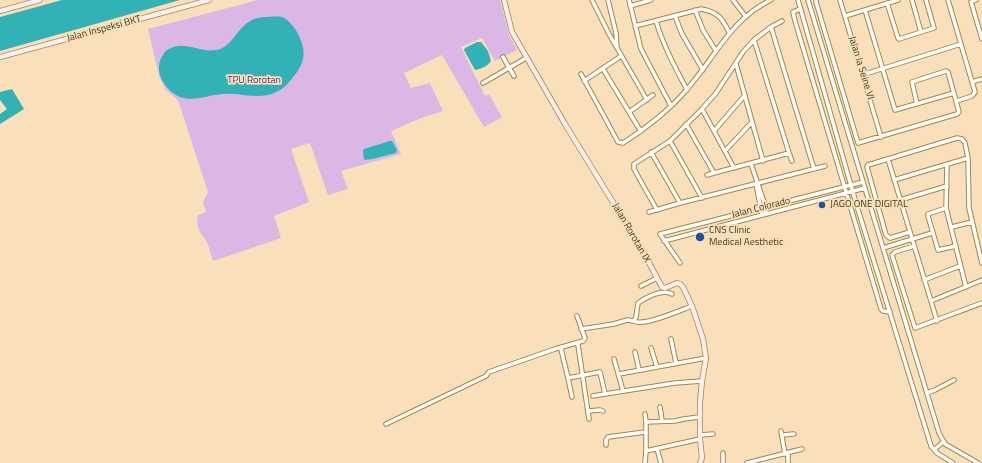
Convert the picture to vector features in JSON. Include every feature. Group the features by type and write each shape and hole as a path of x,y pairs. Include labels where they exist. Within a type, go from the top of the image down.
{"street":[{"path":"0,11 40,0"},
{"name":"Jalan Inspeksi BKT","path":"0,57 209,0"},
{"name":"Jalan Rorotan IX","path":"504,0 511,31 641,248 657,278"},
{"path":"592,0 617,49 647,100"},
{"path":"608,0 616,33 617,49"},
{"path":"629,0 641,49 671,106"},
{"path":"630,6 651,0"},
{"path":"732,0 746,17"},
{"path":"581,74 620,143 624,143 671,106 687,90 703,70 729,32 763,2 771,0"},
{"path":"798,0 872,255 931,446 934,450 953,463"},
{"path":"808,0 861,183 883,248 942,442 978,463"},
{"path":"816,0 858,143 957,114 959,112 957,101 947,71 912,82 917,104"},
{"name":"Jalan la Seine VI","path":"840,0 881,137"},
{"path":"845,16 898,0"},
{"path":"912,0 921,32"},
{"path":"887,3 898,38 934,27 926,0"},
{"path":"948,0 975,92 974,95 957,101"},
{"path":"976,0 971,2 982,39"},
{"path":"800,9 793,12 865,258 881,309 882,311 890,312"},
{"path":"635,26 695,10 710,11 718,15 724,21 729,32"},
{"path":"695,10 703,30 716,51"},
{"path":"865,10 895,110 954,93"},
{"path":"675,16 682,34 703,70"},
{"path":"656,20 666,50 687,90"},
{"path":"657,210 633,167 635,163 670,141 716,93 743,52 754,40 770,27 782,21"},
{"path":"770,27 814,169"},
{"path":"754,40 792,161"},
{"path":"862,75 961,44"},
{"path":"584,81 621,56"},
{"path":"503,57 514,76"},
{"path":"483,83 526,58"},
{"path":"736,64 763,160"},
{"path":"603,69 640,130"},
{"path":"972,82 982,79"},
{"path":"818,94 824,92"},
{"path":"629,112 653,95"},
{"path":"714,131 744,95"},
{"path":"702,109 734,168"},
{"path":"725,151 752,122"},
{"path":"686,124 714,173"},
{"path":"910,232 890,238 886,235 867,169 868,165 957,138 962,139 965,143 968,158 968,198 982,263"},
{"path":"670,141 702,198"},
{"path":"651,152 680,203"},
{"path":"707,175 789,153"},
{"path":"894,180 968,158"},
{"path":"888,159 937,321"},
{"path":"751,164 756,182 766,207 764,214"},
{"path":"947,164 946,208 966,287"},
{"path":"649,212 756,182 825,166"},
{"path":"756,182 760,208 764,214"},
{"name":"Jalan Colorado","path":"861,183 660,234 664,241 863,188"},
{"path":"900,200 947,186"},
{"path":"773,205 774,211"},
{"path":"946,208 928,215 932,233 938,250 956,246"},
{"path":"952,227 972,222"},
{"path":"883,248 932,233"},
{"path":"664,241 680,263"},
{"path":"914,246 895,252 892,255 914,327 917,328 937,321 982,303"},
{"path":"865,258 872,255"},
{"path":"924,280 960,266"},
{"path":"641,286 657,278 663,288 677,283 680,284 692,306 703,339 706,358 702,381 699,417 702,458 700,463"},
{"path":"930,301 982,280"},
{"path":"634,321 638,304 660,293 666,292 672,294"},
{"path":"582,329 614,324 626,320 637,323 647,321 692,306"},
{"path":"386,424 486,376 490,372 555,349 583,341 585,338 577,316"},
{"path":"671,339 676,364"},
{"path":"578,346 589,419"},
{"path":"651,348 656,367"},
{"path":"562,349 572,397"},
{"path":"635,352 639,370"},
{"path":"619,374 706,358"},
{"path":"614,360 623,391"},
{"path":"598,366 605,394"},
{"path":"568,378 600,372"},
{"path":"927,393 954,380"},
{"path":"594,396 675,383 702,381"},
{"path":"660,407 662,421"},
{"path":"588,411 603,411"},
{"path":"645,414 645,463"},
{"path":"646,422 675,421 684,418 699,417"},
{"path":"781,431 788,463"},
{"path":"606,445 606,440 608,437 645,432"},
{"path":"646,451 713,434"},
{"path":"782,435 794,434"},
{"path":"934,450 942,442"},
{"path":"657,449 662,463"},
{"path":"747,463 802,449"},
{"path":"723,453 723,463"}],"green space":[{"name":"TPU Rorotan","path":"258,0 500,0 509,35 517,50 495,61 482,38 461,47 485,96 489,94 502,117 484,127 442,55 404,73 411,88 430,83 443,111 421,118 391,131 401,154 341,171 348,189 328,195 310,143 291,149 309,202 274,216 281,238 213,261 208,244 200,231 197,222 198,215 206,212 203,202 208,192 178,100 166,90 159,76 148,29"}],"water":[{"path":"62,0 180,0 0,51 0,17"},
{"path":"264,17 282,17 286,19 297,32 303,46 303,58 299,69 281,90 262,96 228,94 190,99 180,97 169,90 165,85 159,67 160,61 167,50 180,46 204,50 216,50 222,48 247,23"},
{"path":"477,42 481,42 488,51 491,61 484,67 475,70 464,50"},
{"path":"12,89 24,109 0,124 0,114 7,109 0,100 0,92"},
{"path":"392,141 397,150 396,153 364,160 364,149"}],"place":[{"name":"JAGO ONE DIGITAL","path":"822,205"},
{"name":"CNS Clinic Medical Aesthetic","path":"700,237"}]}
